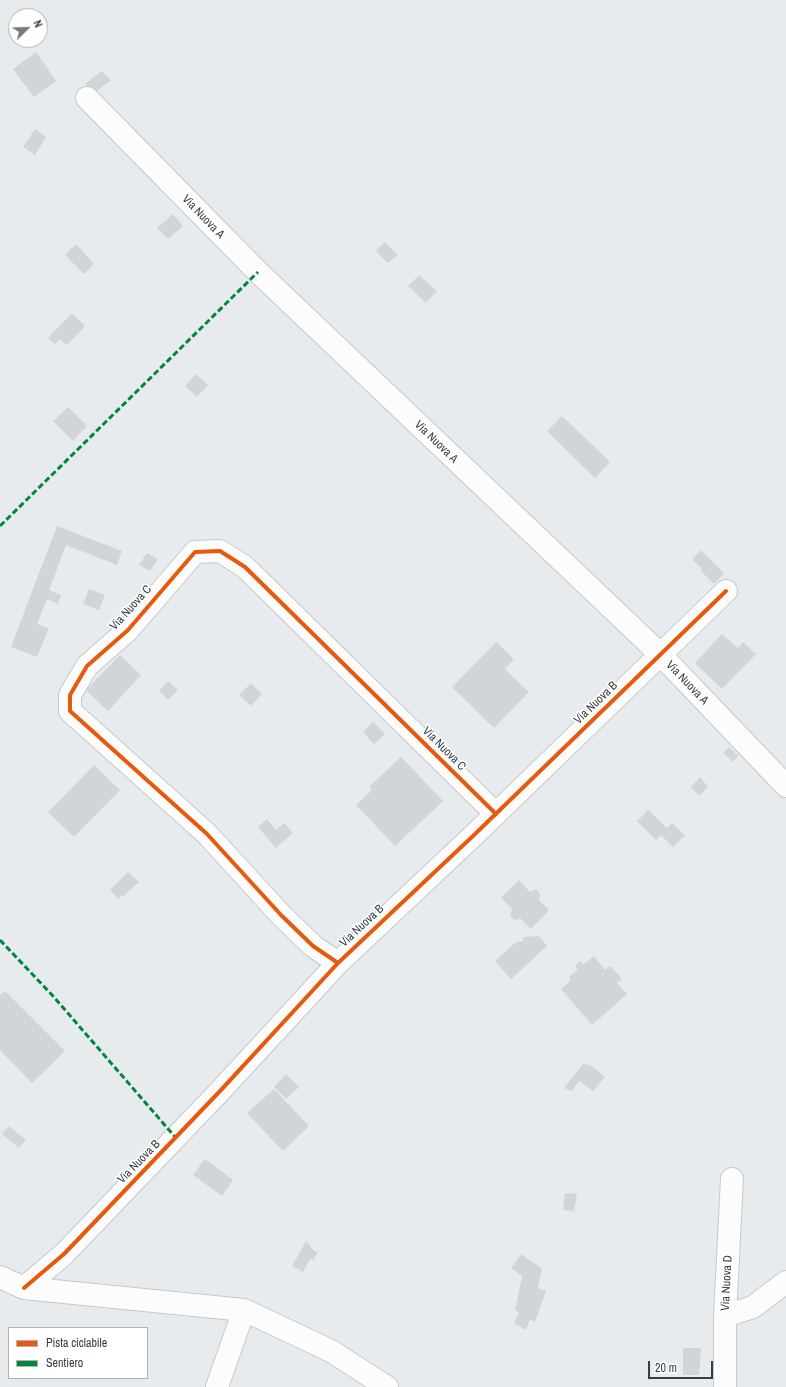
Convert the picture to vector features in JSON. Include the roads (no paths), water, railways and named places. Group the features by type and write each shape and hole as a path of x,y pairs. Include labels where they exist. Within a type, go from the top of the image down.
{"street":[{"name":"Via Nuova A","path":"87,98 258,272 660,654 786,786"},
{"name":"Via Nuova C","path":"338,963 313,946 281,914 207,834 70,711 70,694 87,666 128,630 195,552 220,551 245,567 496,814"},
{"name":"Via Nuova B","path":"24,1288 64,1254 221,1090 338,963 496,814 726,591"},
{"name":"Via Nuova D","path":"725,1387 725,1316 732,1179"},
{"path":"0,1277 24,1288 244,1310 331,1351 386,1387"},
{"path":"725,1316 753,1307 786,1282"},
{"path":"217,1387 244,1310"}]}
